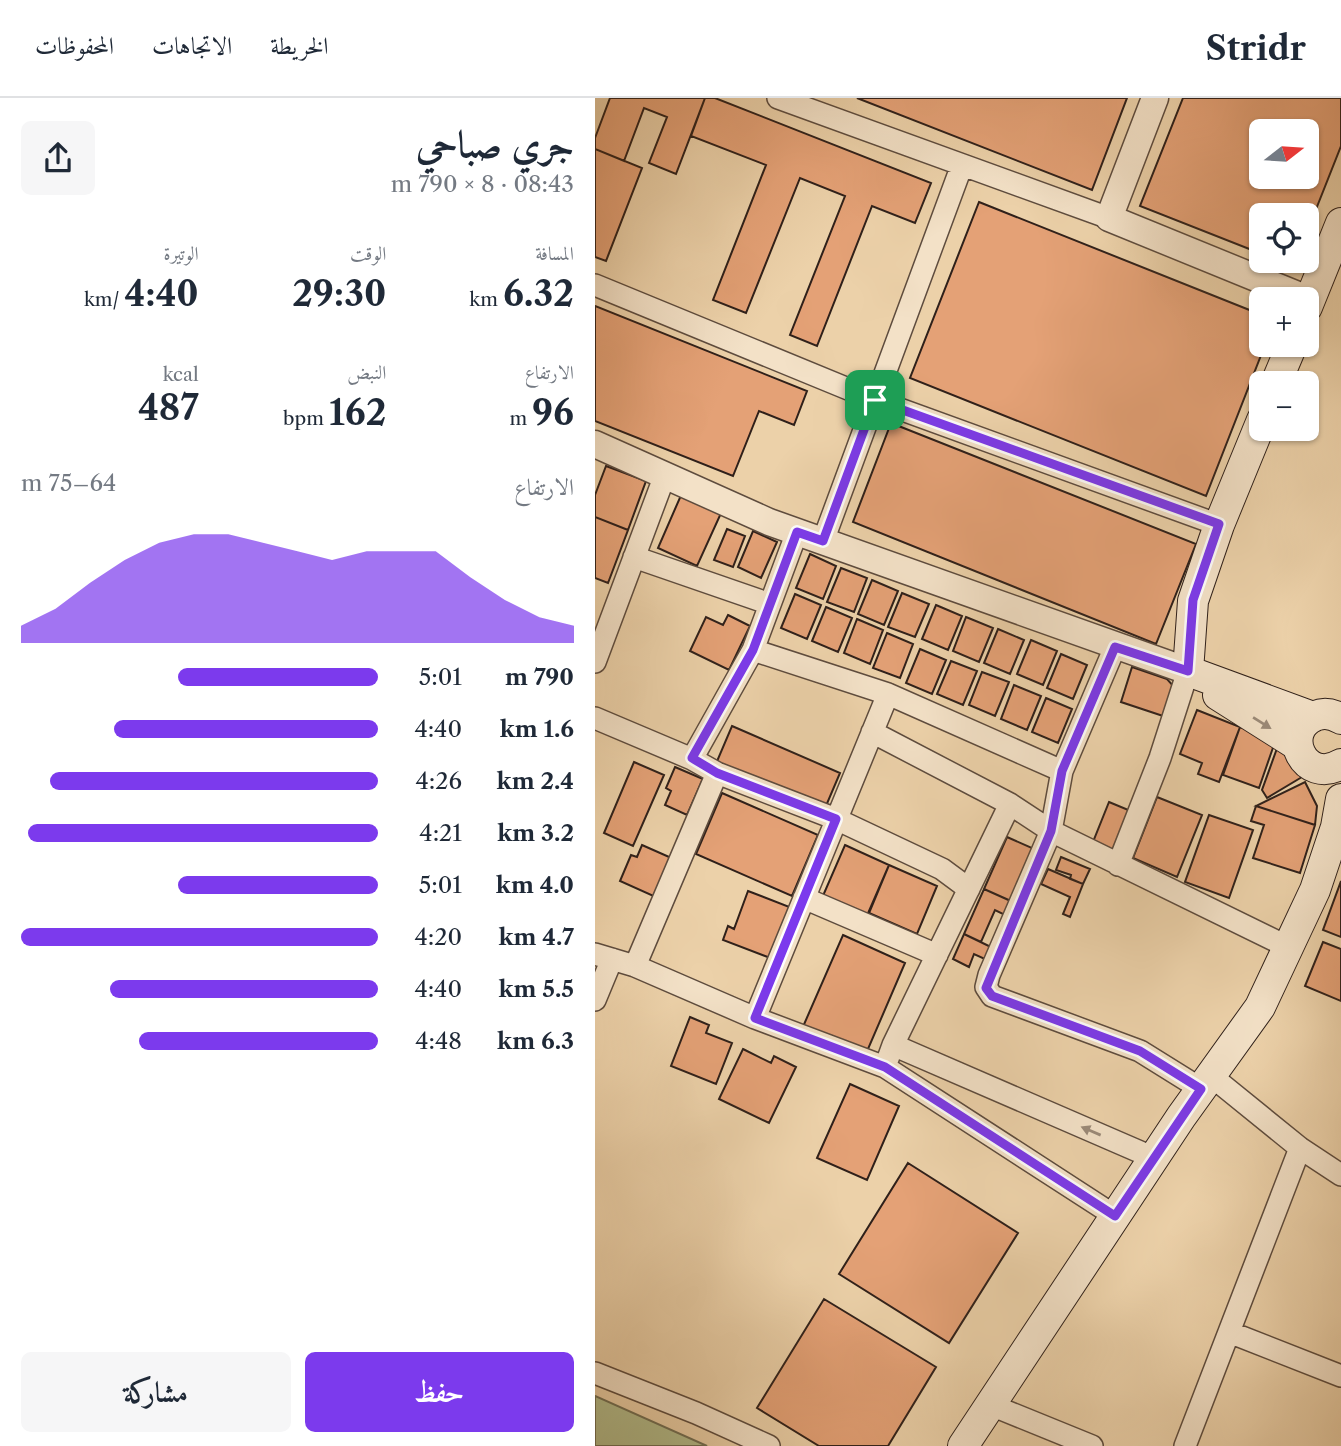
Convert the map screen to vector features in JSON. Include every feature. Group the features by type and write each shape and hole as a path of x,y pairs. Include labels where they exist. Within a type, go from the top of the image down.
{"main road":[{"path":"1316,287 1341,223"},
{"path":"1188,671 1193,600 1219,524 1253,441"},
{"path":"1188,671 1327,718"},
{"path":"1188,671 1216,694 1318,759"},
{"path":"963,1446 1154,1158 1260,1007 1315,890 1338,813 1318,759 1301,728 1327,718"}],"street":[{"path":"778,98 813,104 962,165 1109,218 1269,287"},
{"path":"1109,218 1155,98"},
{"path":"823,541 962,165"},
{"path":"595,285 875,400 1219,524"},
{"path":"595,444 797,532 1188,671 1160,758 1118,865"},
{"path":"595,662 603,617 634,557 665,475"},
{"path":"692,758 753,650 797,532"},
{"path":"634,557 770,604"},
{"path":"1115,647 1062,771 1051,831 986,988 992,996 1140,1051 1206,1082 1341,1175"},
{"path":"753,650 888,694 1062,771"},
{"path":"755,1018 888,694"},
{"path":"595,718 692,758 717,773 836,819 942,870 969,889"},
{"path":"872,732 1010,804 1051,831 1288,947"},
{"path":"635,966 717,773"},
{"path":"885,1067 893,1045 1010,804"},
{"path":"804,898 937,955"},
{"path":"595,1000 603,956 635,966 755,1018 885,1067 1115,1216"},
{"path":"893,1045 1154,1158"},
{"path":"1185,1446 1300,1148"},
{"path":"1229,1332 1341,1376"},
{"path":"595,1373 696,1413 769,1446"},
{"path":"991,1405 1092,1446"}],"green space":[{"path":"595,1396 707,1446 595,1446"}],"building":[{"path":"610,98 705,98 676,174 649,163 667,117 644,108 624,161 595,149 595,138"},
{"path":"705,98 715,98 931,183 915,223 872,206 817,346 790,335 845,196 800,178 746,313 713,300 766,165 691,136"},
{"path":"857,98 1127,98 1092,190"},
{"path":"1183,98 1341,98 1341,146 1318,203 1249,203 1249,249 1140,206"},
{"path":"595,149 642,168 606,261 595,257"},
{"path":"979,202 1249,310 1249,357 1260,357 1255,371 1249,371 1249,386 1206,496 910,378"},
{"path":"595,306 807,391 794,425 759,411 733,476 595,421"},
{"path":"891,423 1196,544 1156,644 853,522"},
{"path":"606,466 646,481 628,530 595,517 595,495"},
{"path":"682,493 722,511 697,566 658,548"},
{"path":"595,517 628,530 608,583 595,578"},
{"path":"727,529 745,536 733,567 714,560"},
{"path":"753,531 777,542 761,578 738,567"},
{"path":"810,554 836,566 823,599 796,588"},
{"path":"841,568 867,578 854,612 827,602"},
{"path":"872,580 898,591 884,625 858,614"},
{"path":"902,593 929,604 915,637 888,627"},
{"path":"795,594 821,605 807,639 781,628"},
{"path":"936,605 962,616 948,650 922,639"},
{"path":"826,607 852,618 838,652 812,641"},
{"path":"728,615 750,626 729,670 690,651 706,617 723,625"},
{"path":"966,617 993,628 979,662 953,651"},
{"path":"857,619 883,630 870,664 844,653"},
{"path":"998,629 1024,640 1010,674 984,663"},
{"path":"887,633 913,644 900,678 873,668"},
{"path":"1031,640 1057,651 1043,685 1017,674"},
{"path":"920,649 946,660 932,694 906,683"},
{"path":"1061,654 1087,665 1073,699 1047,688"},
{"path":"951,661 977,671 963,705 937,694"},
{"path":"1132,667 1167,679 1185,699 1178,721 1121,702"},
{"path":"982,672 1009,682 995,716 969,705"},
{"path":"1014,685 1041,696 1027,730 1001,719"},
{"path":"1046,698 1072,709 1058,743 1032,732"},
{"path":"1197,710 1240,727 1219,782 1198,774 1202,763 1180,754"},
{"path":"732,726 840,773 823,813 715,766"},
{"path":"1240,727 1276,739 1259,788 1223,775"},
{"path":"1280,740 1302,777 1267,798 1262,790"},
{"path":"634,762 664,775 633,846 604,833"},
{"path":"675,767 703,779 687,815 665,805 671,791 666,788"},
{"path":"1305,782 1317,806 1315,825 1256,806"},
{"path":"722,793 818,835 792,896 696,854"},
{"path":"1157,797 1202,815 1177,877 1133,858"},
{"path":"1109,802 1138,814 1122,854 1093,842"},
{"path":"1256,806 1315,825 1300,873 1253,858 1264,825 1251,821"},
{"path":"1209,815 1253,830 1229,898 1185,882"},
{"path":"1007,837 1041,852 1018,904 984,889"},
{"path":"642,845 676,860 660,899 620,881 631,855 637,857"},
{"path":"845,845 889,865 866,918 822,898"},
{"path":"1061,857 1090,869 1083,884 1070,879 1071,875 1056,870"},
{"path":"889,865 937,886 917,934 869,913"},
{"path":"1048,869 1083,884 1070,917 1063,914 1070,897 1041,884"},
{"path":"1341,881 1341,937 1323,930"},
{"path":"984,889 1013,902 1007,916 995,910 981,942 964,934"},
{"path":"748,891 792,908 773,959 723,940 728,926 734,929"},
{"path":"964,934 993,948 987,960 974,954 969,967 953,959"},
{"path":"843,935 905,963 865,1056 802,1029"},
{"path":"1323,942 1341,949 1341,1001 1305,986"},
{"path":"690,1017 709,1025 706,1033 732,1043 716,1084 671,1066"},
{"path":"743,1049 771,1063 774,1056 796,1067 769,1123 719,1099"},
{"path":"850,1084 899,1106 867,1180 817,1158"},
{"path":"908,1163 1018,1233 949,1343 839,1274"},
{"path":"824,1299 936,1367 888,1446 819,1446 757,1408"}],"route":[{"path":"875,400 1219,524 1193,600 1188,671 1115,647 1062,771 1051,831 989,975 986,988 992,996 1140,1051 1201,1089 1115,1216 885,1067 755,1018 836,819 717,773 692,758 753,650 797,532 823,541 875,400"}]}
